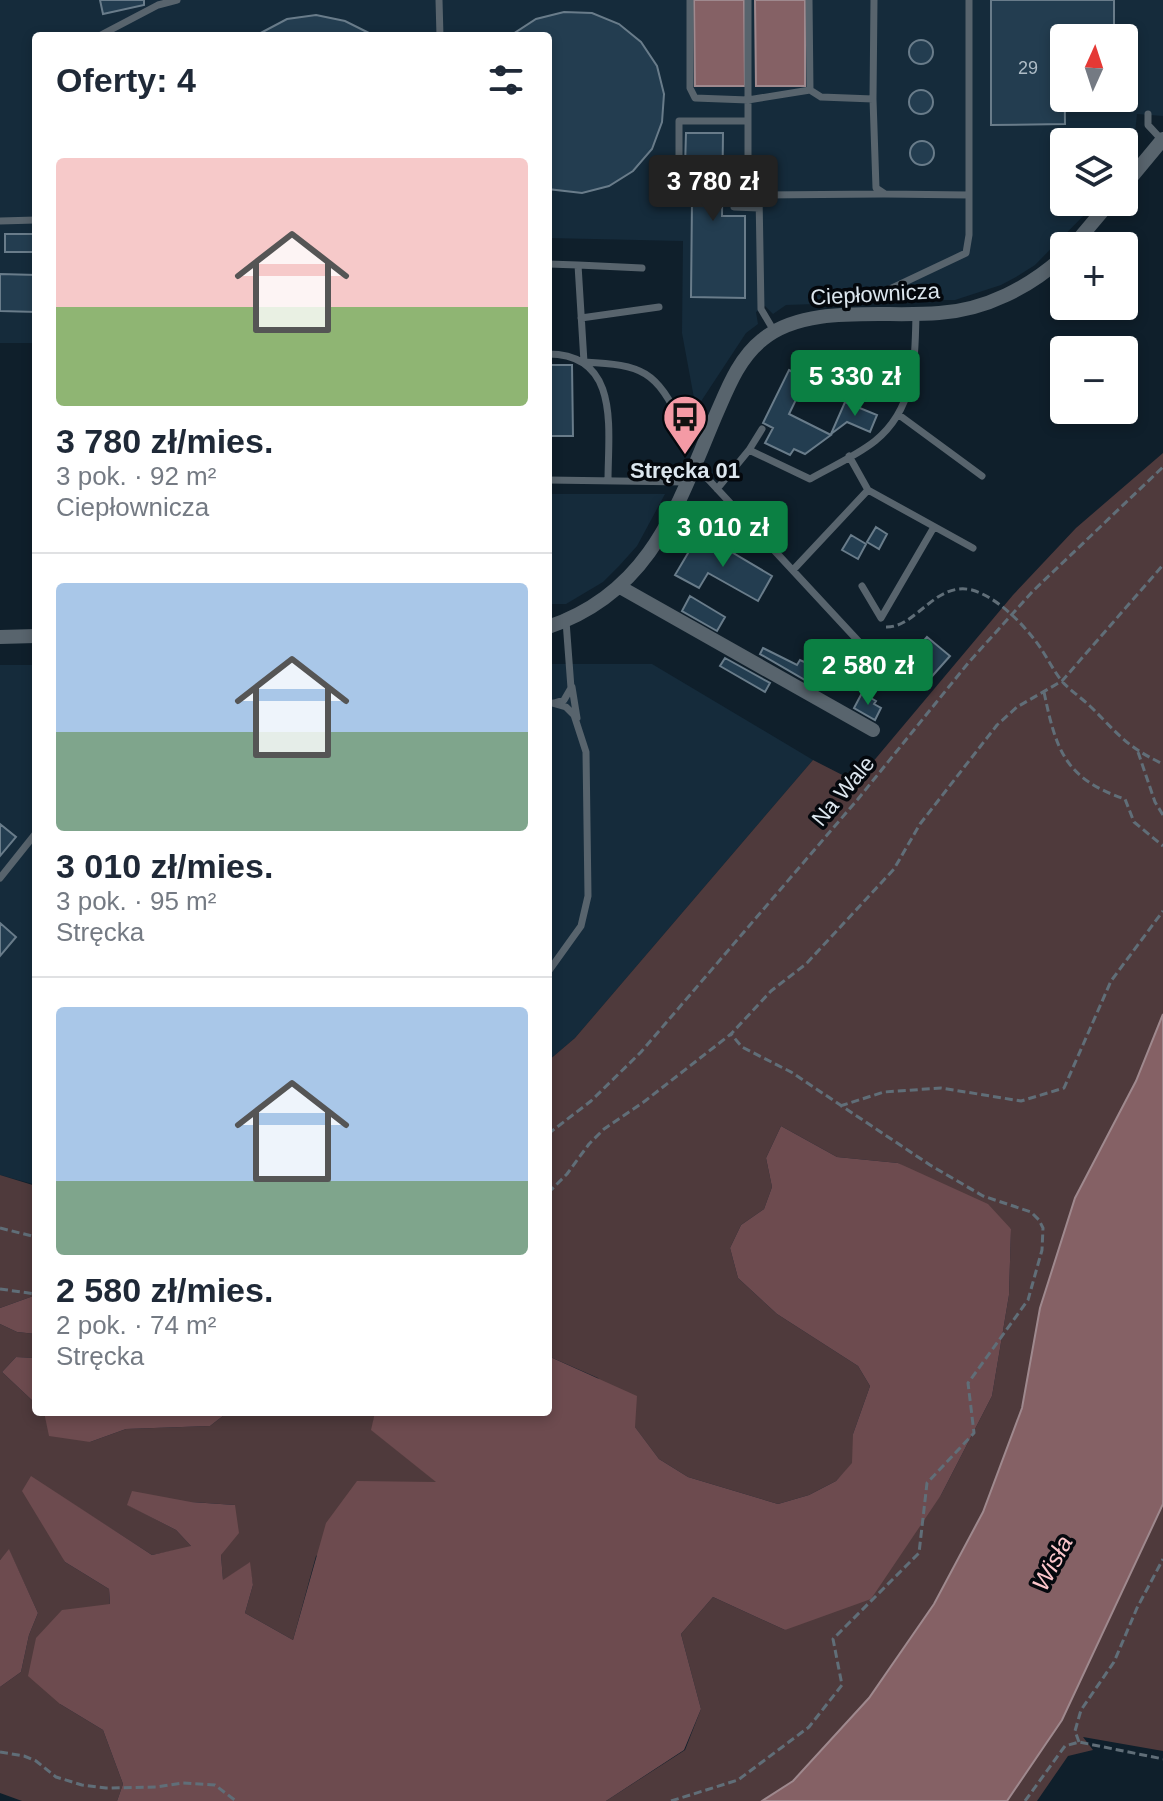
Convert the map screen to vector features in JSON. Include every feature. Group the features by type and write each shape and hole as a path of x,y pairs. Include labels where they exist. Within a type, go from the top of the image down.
{"street":[{"path":"1138,169 1163,139"},
{"path":"1085,232 1098,216"},
{"name":"Ciepłownicza","path":"552,626 606,599 652,552 740,365 774,331 796,322 823,317 958,311 1003,297 1050,268"},
{"path":"620,587 873,730"},
{"path":"0,637 32,636"}],"lane":[{"path":"107,32 158,5 177,0"},
{"path":"439,0 440,32"},
{"path":"690,0 690,88 695,98 748,100 810,90 821,97 873,99"},
{"path":"748,0 748,176 759,195 761,309 774,331"},
{"path":"809,0 810,90"},
{"path":"874,0 876,188 885,194"},
{"path":"873,297 966,253 969,235 969,0"},
{"path":"1148,114 1148,125 1163,139"},
{"path":"679,179 679,121 748,121"},
{"path":"759,195 969,195"},
{"path":"734,207 759,208"},
{"path":"0,221 32,220"},
{"path":"552,264 642,268"},
{"path":"578,265 584,362 602,382 608,405 608,481"},
{"path":"581,318 659,307"},
{"path":"749,450 810,479 875,441 899,415 911,386 916,314"},
{"path":"552,354 562,354 584,362 625,364 648,375 668,394 682,425"},
{"path":"899,415 982,476"},
{"path":"717,489 762,429"},
{"path":"849,456 868,490 973,548"},
{"path":"695,465 874,658"},
{"path":"552,480 687,482"},
{"path":"793,570 868,490"},
{"path":"862,586 881,618 934,527"},
{"path":"552,967 574,939 588,904 587,758 572,685 566,621"},
{"path":"552,703 564,700 572,685"},
{"path":"552,704 566,707 578,723"},
{"path":"0,878 32,838"}],"path":[{"name":"Na Wale","path":"552,1131 616,1078 671,1019 858,799 969,662 1033,591 1163,467"},
{"path":"552,1189 604,1129 731,1034 771,991 806,964 894,869 920,824 997,725 1017,707 1062,681 1163,565"},
{"path":"883,627 896,627 934,599 953,590 972,590 999,604 1035,639 1062,681 1125,743 1163,764"},
{"path":"1044,692 1055,739 1077,775 1101,791 1125,799 1134,822 1163,846"},
{"path":"1138,752 1155,802 1163,815"},
{"path":"840,1106 884,1092 941,1088 1021,1101 1064,1088 1111,981 1163,911"},
{"path":"671,1801 738,1780 809,1727 842,1685 833,1639 919,1553 927,1483 974,1433 968,1383 1028,1300 1042,1250 1043,1228 1031,1212 983,1196 930,1165 791,1072 742,1047 731,1034"},
{"path":"0,1228 32,1236"},
{"path":"0,1289 32,1293"},
{"path":"1079,1742 1075,1731 1081,1710 1114,1662 1137,1608 1163,1559"},
{"path":"1025,1801 1065,1746 1079,1742 1163,1759"},
{"path":"0,1752 24,1756 36,1761 56,1777 82,1785 106,1788 182,1783 215,1785 236,1801"}],"shaded area":[{"path":"0,0 1163,0 1163,116 1137,114 1135,128 1050,128 1050,216 1083,216 1067,232 1050,232 1050,250 1035,265 1016,277 955,300 927,300 925,296 906,295 902,301 786,305 773,314 765,306 756,312 758,324 746,333 696,409 682,333 683,241 552,238 552,32 32,32 32,343 0,343"},
{"path":"1163,453 1163,1014 1136,1081 1075,1198 1040,1308 1022,1408 983,1512 934,1604 869,1698 793,1781 762,1801 606,1801 685,1750 701,1709 681,1634 713,1597 785,1630 941,1495 992,1396 1009,1295 1011,1229 898,1163 837,1157 781,1126 766,1158 772,1187 764,1209 741,1225 730,1248 738,1278 777,1314 858,1366 870,1386 853,1434 853,1463 836,1481 809,1495 778,1504 688,1477 659,1459 598,1378 552,1358 552,1058 575,1038 813,760 856,782 1013,595 1076,528"},
{"path":"552,494 665,494 637,546 619,566 603,582 566,604 552,604"},
{"path":"552,664 652,664 813,760 575,1038 552,1058"},
{"path":"0,665 32,665 32,1184 0,1175"},
{"path":"781,1126 837,1157 898,1163 988,1204 1011,1229 1009,1295 992,1396 941,1495 871,1599 785,1630 713,1597 681,1634 701,1709 684,1750 606,1801 117,1801 123,1784 103,1730 60,1704 28,1676 36,1638 62,1610 110,1604 109,1589 65,1562 22,1491 31,1476 152,1555 191,1546 176,1530 127,1505 132,1491 191,1502 235,1505 239,1533 221,1555 223,1580 250,1562 253,1585 245,1613 293,1640 326,1523 357,1481 436,1482 371,1430 374,1416 552,1416 552,1358 637,1396 635,1427 659,1459 688,1477 778,1504 809,1495 836,1481 852,1463 853,1434 870,1386 858,1366 777,1314 738,1278 730,1248 741,1225 764,1209 772,1187 766,1158"},
{"path":"0,1175 32,1185 32,1296 0,1308"},
{"path":"32,1296 32,1334 17,1332 0,1324 0,1308"},
{"path":"0,1324 17,1332 32,1334 32,1358 16,1357 2,1372 32,1400 32,1416 50,1416 90,1442 126,1429 210,1426 223,1416 374,1416 372,1430 437,1482 316,1556 293,1640 245,1613 253,1585 249,1563 223,1581 221,1555 235,1505 192,1502 128,1505 176,1530 192,1547 152,1555 31,1477 65,1562 109,1589 110,1605 60,1704 103,1730 123,1784 117,1801 22,1801 0,1793 0,1687 21,1672 29,1635 38,1613 9,1550 0,1560"},
{"path":"16,1357 32,1358 32,1400 2,1372"},
{"path":"45,1416 223,1416 210,1426 126,1429 90,1442 49,1436"},
{"path":"1163,1504 1163,1751 1083,1737 1093,1750 1068,1756 1037,1801 1007,1801 1062,1720"},
{"path":"9,1549 38,1613 29,1635 21,1672 0,1687 0,1560"}],"water":[{"path":"694,0 744,0 745,86 695,86"},
{"path":"755,0 805,0 805,86 756,86"},
{"name":"Wisła","path":"1163,1014 1163,1504 1062,1720 1007,1801 762,1801 793,1781 869,1698 934,1604 983,1512 1022,1408 1040,1308 1075,1198 1136,1081"}],"building":[{"path":"100,0 144,0 144,5 103,14"},
{"path":"991,0 1114,0 1114,24 1050,24 1050,112 1065,112 1065,124 991,125"},
{"path":"564,12 592,13 619,24 641,42 657,66 664,94 662,122 652,149 633,171 609,186 582,193 552,189 552,32 516,32 536,19"},
{"path":"316,15 345,21 367,32 263,32 287,19"},
{"path":"921,40 932,47 933,52 926,63 921,64 910,57 909,52 916,41"},
{"path":"921,90 932,97 933,102 926,113 921,114 910,107 909,102 916,91"},
{"path":"686,133 723,133 722,216 745,216 745,298 691,297 692,201 684,201"},
{"path":"922,141 933,148 934,153 927,164 922,165 911,158 910,153 917,142"},
{"path":"5,234 32,234 32,252 5,252"},
{"path":"0,274 32,275 32,312 0,311"},
{"path":"552,365 572,365 573,436 552,436"},
{"path":"789,370 806,379 789,414 831,435 805,454 794,449 790,455 765,443 773,428 763,423"},
{"path":"845,402 877,415 870,432 847,422 831,434"},
{"path":"876,527 887,534 879,549 867,542"},
{"path":"851,535 866,544 858,559 842,550"},
{"path":"697,538 710,546 713,541 772,576 758,601 708,573 699,588 675,575"},
{"path":"690,596 725,617 717,631 682,611"},
{"path":"927,637 950,656 926,683 903,664"},
{"path":"763,648 797,665 800,660 820,669 812,684 760,654"},
{"path":"829,656 844,664 835,679 821,671"},
{"path":"725,658 770,683 765,692 720,666"},
{"path":"862,693 881,708 875,720 854,708"},
{"path":"0,824 16,837 0,856"},
{"path":"0,923 16,937 0,956"}],"place":[{"name":"Stręcka 01","path":"685,456"}]}
